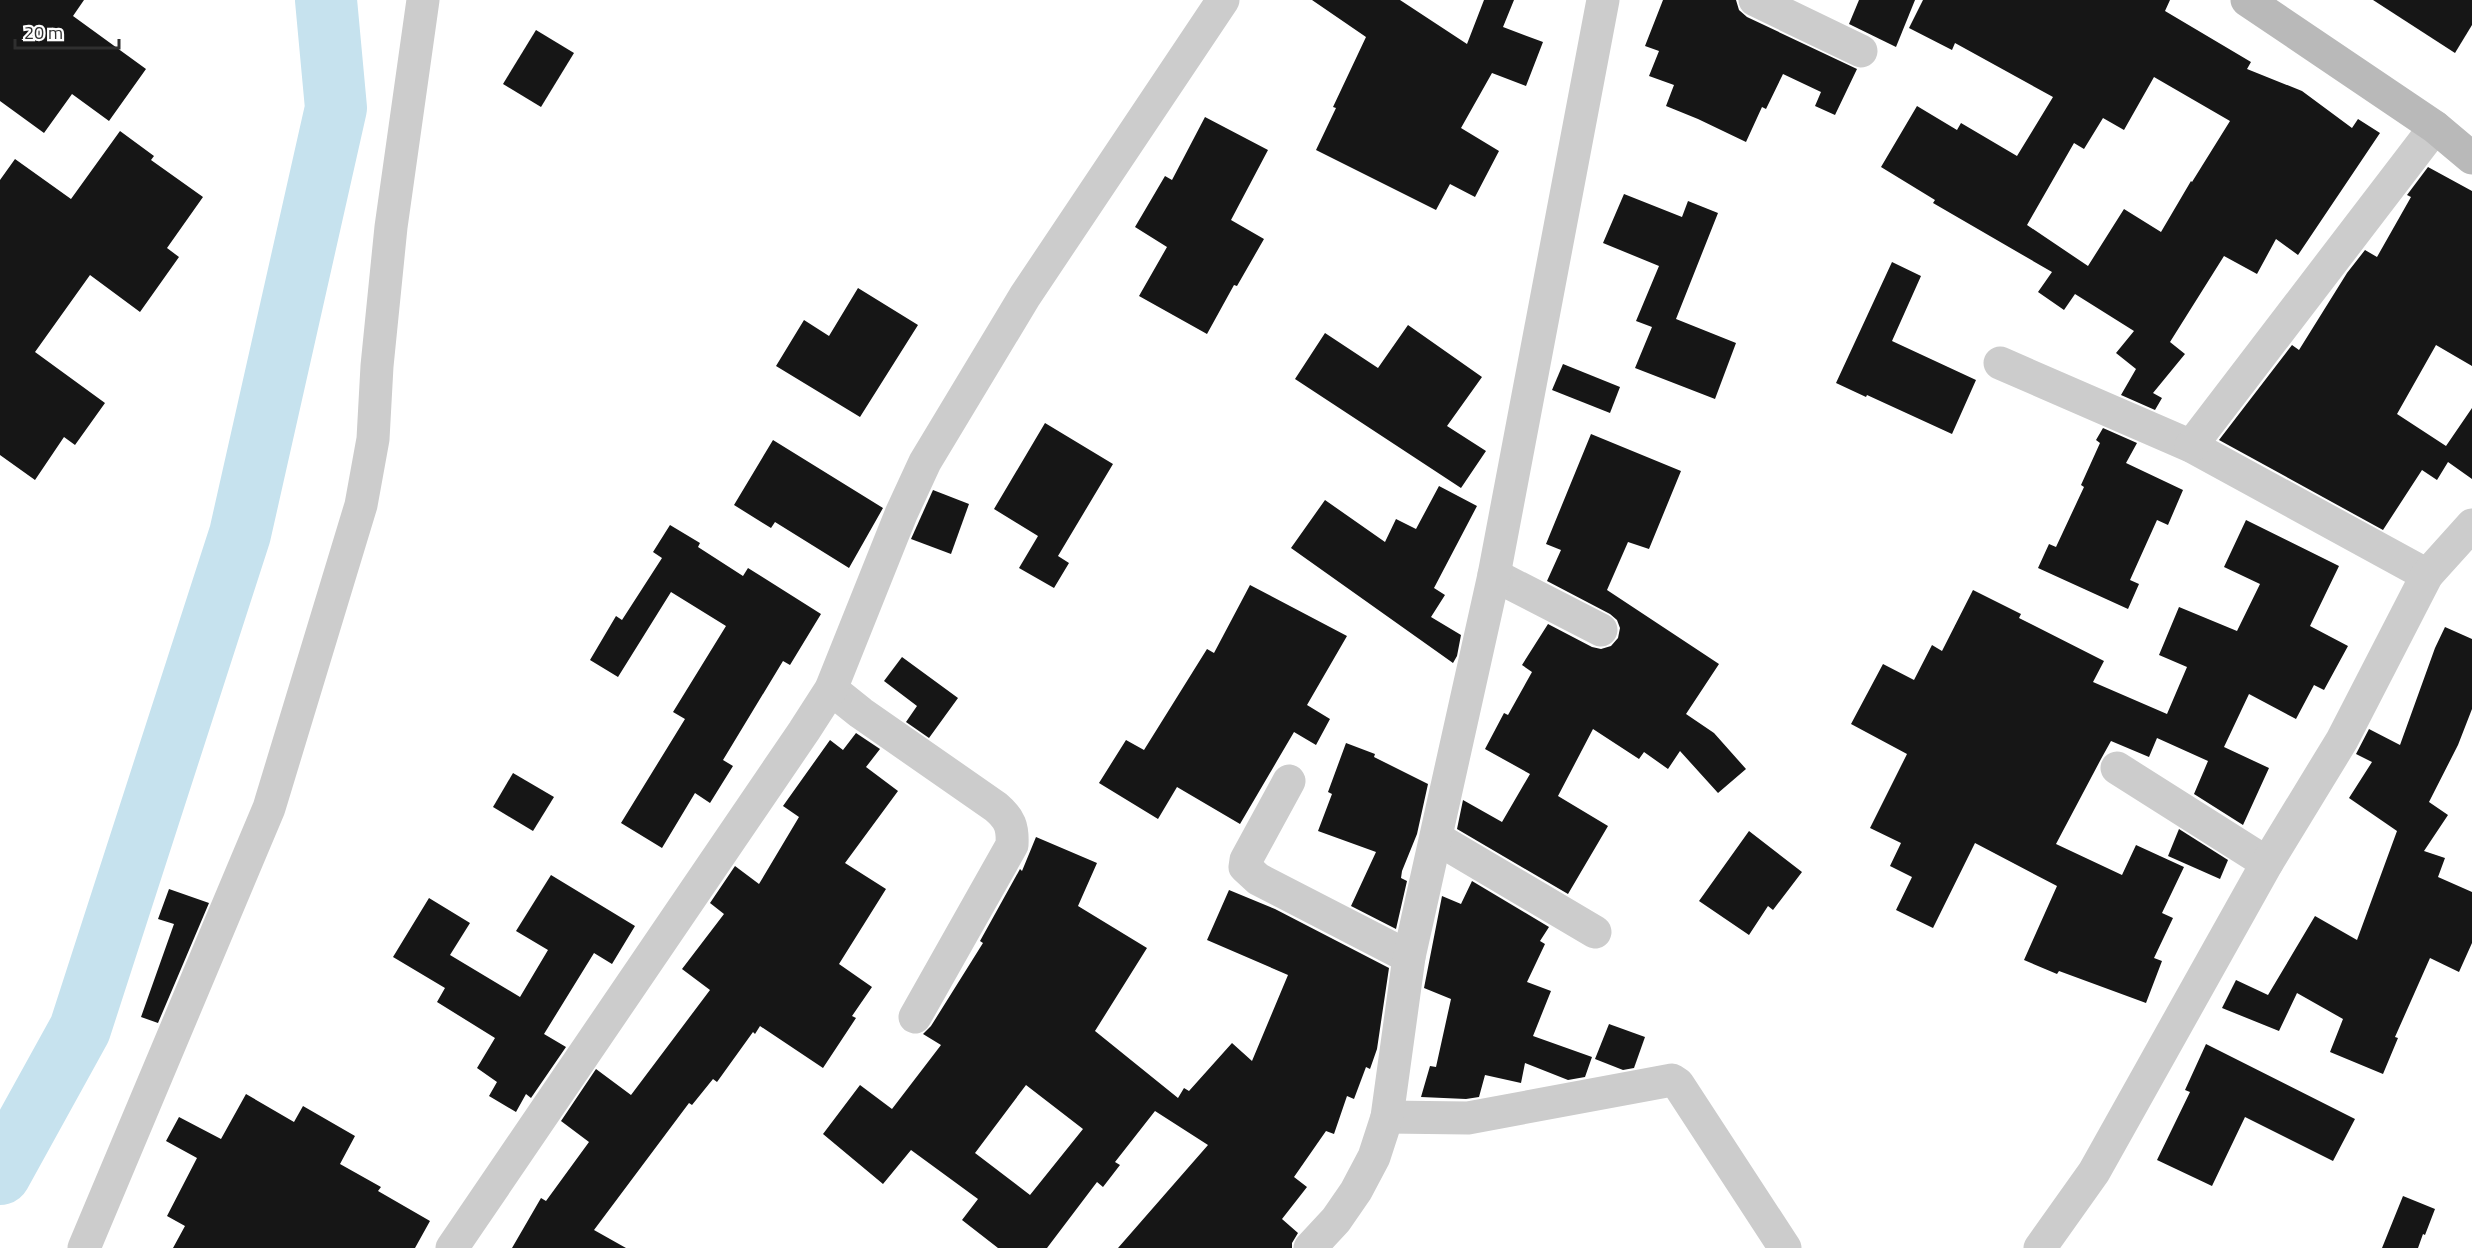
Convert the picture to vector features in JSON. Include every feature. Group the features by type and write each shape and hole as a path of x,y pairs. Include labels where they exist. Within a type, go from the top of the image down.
{"street":[{"path":"84,1248 269,808 361,505 373,439 377,366 391,227 423,0"},
{"path":"452,1248 798,741 831,688 925,462 1025,296 1223,0"},
{"path":"1755,0 1861,51"},
{"path":"2247,0 2435,127 2472,158"},
{"path":"1310,1248 1336,1220 1356,1191 1374,1157 1387,1117 1409,957 1494,575 1596,2"},
{"path":"2191,446 2435,127"},
{"path":"2000,363 2191,446 2427,575"},
{"path":"2040,1248 2094,1172 2267,863 2342,740 2427,575 2472,525"},
{"path":"1494,575 1601,630"},
{"path":"831,688 861,713 996,807 1013,827 1012,845 915,1017"},
{"path":"2117,768 2267,863"},
{"path":"1289,781 1246,860 1245,867 1258,879 1409,957"},
{"path":"1436,838 1595,932"},
{"path":"1387,1117 1468,1118 1672,1080 1678,1084 1785,1248"}],"building":[{"path":"0,0 84,0 73,16 146,69 109,121 72,94 44,133 0,101"},
{"path":"1312,0 1400,0 1467,44 1484,0 1514,0 1503,27 1543,42 1526,86 1492,73 1461,128 1499,151 1475,197 1450,184 1436,210 1316,150 1336,108 1333,107 1366,37"},
{"path":"1663,0 1736,0 1739,10 1747,17 1857,69 1835,115 1815,106 1821,92 1783,74 1766,109 1762,107 1746,142 1666,106 1674,85 1649,76 1659,51 1645,46"},
{"path":"1859,0 1915,0 1896,47 1849,24"},
{"path":"1923,0 2170,0 2165,11 2251,62 2247,69 2302,91 2352,128 2358,119 2380,133 2298,255 2276,239 2257,274 2224,256 2170,342 2185,354 2153,393 2162,398 2155,410 2121,395 2136,369 2116,353 2134,331 2075,294 2064,310 2038,292 2052,272 1933,203 1935,200 1881,167 1917,106 1957,130 1961,123 2017,156 2053,97 1955,43 1952,50 1909,28","holes":["2154,77 2230,121 2161,232 2124,209 2088,266 2027,225 2074,143 2084,149 2103,118 2124,130"]},
{"path":"2373,0 2472,0 2472,25 2455,53"},
{"path":"536,30 574,53 541,107 503,84"},
{"path":"1205,117 1268,150 1231,220 1264,239 1237,286 1234,285 1207,334 1139,296 1167,247 1135,227 1165,176 1172,180"},
{"path":"120,131 154,156 151,160 203,197 167,248 179,257 140,312 90,275 35,352 105,403 75,445 64,437 35,480 0,455 0,180 15,159 71,199"},
{"path":"2428,167 2472,191 2472,366 2436,345 2397,414 2446,446 2472,408 2472,479 2448,462 2437,480 2422,470 2383,530 2219,440 2292,345 2299,350 2347,273 2365,250 2377,257 2411,197 2407,195"},
{"path":"1624,194 1682,217 1688,201 1718,213 1676,319 1736,343 1715,399 1635,368 1652,327 1636,321 1659,266 1603,243"},
{"path":"1892,262 1921,276 1892,341 1976,380 1952,434 1836,383"},
{"path":"858,288 918,325 860,417 776,366 804,320 829,336"},
{"path":"1408,325 1482,377 1447,426 1486,451 1461,488 1295,379 1325,333 1378,368"},
{"path":"1563,364 1620,387 1610,413 1552,390"},
{"path":"1045,423 1113,464 1058,556 1069,563 1054,588 1019,568 1038,536 994,509"},
{"path":"2103,428 2137,443 2126,463 2183,490 2168,525 2157,520 2130,580 2139,584 2128,609 2038,568 2049,544 2056,547 2084,487 2081,485 2100,443 2096,440"},
{"path":"1591,434 1681,471 1649,549 1628,542 1607,590 1719,664 1686,714 1714,733 1746,769 1718,793 1680,751 1668,769 1644,752 1639,759 1593,729 1558,796 1608,826 1568,894 1457,829 1463,800 1502,822 1530,774 1485,749 1504,713 1508,715 1532,672 1522,665 1548,624 1592,647 1601,649 1611,646 1618,638 1620,628 1617,620 1610,614 1547,581 1561,550 1546,544"},
{"path":"773,440 883,508 849,568 775,522 771,528 734,505"},
{"path":"1439,486 1477,506 1434,588 1445,595 1431,617 1461,635 1457,656 1453,663 1291,548 1325,500 1385,542 1396,519 1416,529"},
{"path":"933,490 969,504 951,554 911,539"},
{"path":"2246,520 2339,566 2310,626 2348,646 2324,690 2314,685 2296,719 2249,694 2224,747 2269,768 2243,825 2194,794 2208,761 2157,738 2149,757 2111,741 2056,844 2122,875 2136,845 2184,867 2162,913 2173,918 2154,958 2162,961 2146,1003 2059,971 2057,974 2024,960 2057,886 1975,843 1933,928 1896,910 1912,877 1890,866 1901,843 1870,828 1907,754 1851,724 1883,664 1914,680 1932,645 1942,651 1973,590 2021,614 2019,618 2104,661 2093,682 2167,714 2187,667 2159,655 2179,607 2237,631 2260,584 2224,567"},
{"path":"670,525 700,543 698,547 743,576 748,568 821,614 790,665 783,661 723,760 733,766 710,803 695,793 662,848 621,823 685,719 673,712 726,626 671,592 618,677 590,660 616,616 622,620 662,558 653,552"},
{"path":"1250,585 1347,636 1307,705 1330,719 1316,745 1294,732 1240,824 1177,787 1158,819 1099,783 1126,740 1144,750 1207,649 1214,653"},
{"path":"2445,627 2472,639 2472,709 2458,745 2429,802 2448,815 2424,851 2445,858 2438,877 2472,892 2472,943 2459,972 2430,958 2395,1037 2398,1038 2383,1074 2330,1052 2343,1019 2297,993 2279,1031 2222,1008 2236,980 2268,995 2315,916 2357,940 2397,831 2349,798 2372,762 2356,754 2369,729 2400,745 2435,648"},
{"path":"902,657 958,698 929,738 906,722 917,706 884,681"},
{"path":"856,733 880,749 866,767 898,791 845,863 886,889 839,964 872,987 852,1016 856,1018 823,1068 760,1026 755,1034 753,1032 717,1082 713,1079 692,1105 689,1103 594,1230 626,1248 512,1248 541,1198 546,1201 589,1142 561,1121 596,1069 631,1095 710,990 682,969 724,914 710,903 735,866 759,884 799,817 783,806 830,740 843,750"},
{"path":"1346,743 1375,754 1374,757 1428,784 1417,834 1402,871 1401,878 1407,881 1396,929 1351,906 1376,852 1318,831 1332,794 1328,792"},
{"path":"513,773 554,797 533,831 493,807"},
{"path":"2179,829 2228,860 2220,879 2168,856"},
{"path":"1749,831 1802,872 1773,910 1768,906 1749,935 1699,901"},
{"path":"1036,837 1097,863 1078,906 1147,948 1095,1031 1178,1098 1184,1088 1189,1091 1232,1043 1252,1061 1288,975 1207,940 1229,890 1275,909 1389,968 1377,1049 1370,1069 1366,1067 1354,1099 1347,1096 1334,1134 1326,1131 1294,1177 1307,1187 1282,1219 1298,1233 1292,1243 1292,1248 1118,1248 1208,1145 1155,1111 1115,1162 1120,1165 1103,1187 1097,1182 1047,1248 998,1248 962,1220 978,1199 911,1150 883,1184 823,1134 860,1085 892,1109 941,1045 923,1034 931,1026 983,943 980,941 1020,869 1022,871","holes":["1026,1085 1083,1129 1030,1195 975,1153"]},
{"path":"551,875 635,926 612,964 594,953 544,1034 566,1047 531,1098 526,1094 516,1112 489,1096 497,1082 477,1068 495,1038 437,1002 445,988 393,957 429,898 470,923 450,955 520,997 548,950 516,931"},
{"path":"1472,881 1549,927 1540,941 1545,944 1527,982 1551,991 1533,1036 1592,1057 1585,1077 1568,1080 1525,1063 1521,1083 1485,1075 1479,1097 1466,1099 1421,1097 1430,1066 1436,1067 1451,999 1424,988 1442,896 1461,904"},
{"path":"169,889 209,903 158,1023 141,1017 174,924 158,919"},
{"path":"1609,1024 1645,1037 1634,1068 1623,1070 1595,1059"},
{"path":"2206,1044 2355,1119 2333,1161 2245,1117 2212,1186 2157,1160 2190,1092 2185,1090"},
{"path":"246,1094 294,1122 303,1106 355,1136 340,1164 381,1187 378,1191 430,1221 415,1248 173,1248 185,1226 167,1216 197,1158 166,1141 179,1117 221,1139"},
{"path":"2403,1196 2435,1209 2425,1235 2423,1234 2418,1248 2382,1248"}],"waterway":[{"path":"0,1174 80,1029 240,534 336,108 326,0"}]}
